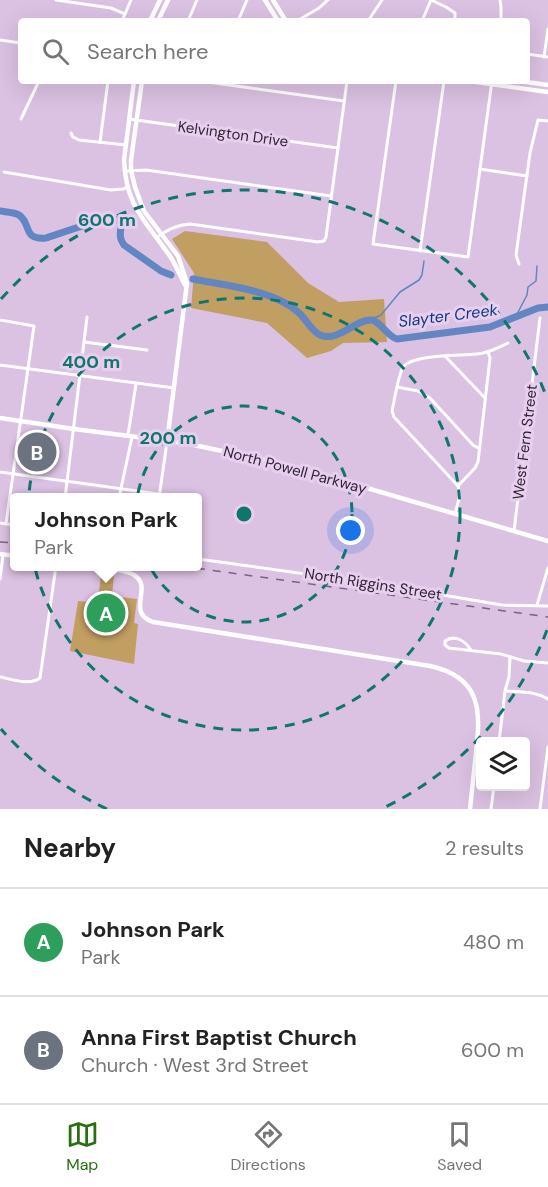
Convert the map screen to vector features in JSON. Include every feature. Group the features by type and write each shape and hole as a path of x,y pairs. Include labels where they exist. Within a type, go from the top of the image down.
{"main road":[{"path":"151,18 160,0"},
{"path":"159,18 168,0"},
{"path":"265,0 276,18"},
{"path":"273,0 284,18"},
{"path":"530,83 548,85"},
{"path":"134,84 125,145 125,171 128,188 138,212 171,257 186,290"},
{"path":"142,84 131,170 144,211 173,247 187,279 167,442"},
{"path":"503,84 548,92"},
{"name":"North Powell Parkway","path":"0,418 184,443 271,461 548,541"},
{"path":"118,571 136,576 140,582 140,611 148,620 434,667 447,671 461,680 473,694 479,720 470,809"}],"street":[{"path":"56,0 111,8 125,14"},
{"path":"123,18 131,0"},
{"path":"189,18 197,0"},
{"path":"239,18 247,0"},
{"path":"302,18 328,0"},
{"path":"371,18 382,0"},
{"path":"423,18 431,0 454,13 455,18"},
{"path":"500,0 501,18"},
{"path":"530,54 546,57 548,28"},
{"path":"0,40 18,43"},
{"path":"21,119 38,84"},
{"path":"100,142 108,84"},
{"path":"230,84 345,101"},
{"path":"156,238 171,228 190,224 322,242 326,237 347,84"},
{"path":"396,84 373,244 468,257 492,84"},
{"path":"420,250 444,84"},
{"name":"Kelvington Drive","path":"129,119 338,148"},
{"path":"519,264 516,256 531,147 538,120 548,121"},
{"path":"71,133 79,140 133,147"},
{"path":"480,169 527,176"},
{"path":"125,171 146,170 332,196"},
{"path":"4,172 111,190 128,188"},
{"path":"66,493 87,317"},
{"name":"West Fern Street","path":"514,531 540,318"},
{"path":"0,320 34,326 10,493"},
{"path":"84,342 147,350"},
{"path":"455,513 460,493 458,486 394,417 392,411 401,372 404,366 419,359 489,352 508,343"},
{"path":"458,486 478,462 489,352"},
{"path":"445,356 484,397"},
{"path":"0,365 174,388"},
{"path":"120,493 136,384"},
{"path":"397,387 418,391 429,398 473,445 480,449"},
{"path":"159,493 167,442"},
{"path":"0,472 143,493"},
{"path":"6,524 10,495"},
{"path":"0,523 10,524"},
{"path":"0,579 2,554"},
{"name":"North Riggins Street","path":"202,560 384,585 502,605 548,606"},
{"path":"537,605 548,568"},
{"path":"0,677 35,682 39,680 55,571"},
{"path":"471,650 462,640 448,639 445,641 447,647 548,663"},
{"path":"499,737 510,657"},
{"path":"505,691 529,692 548,699"},
{"path":"540,809 548,747"},
{"path":"491,809 493,791"}],"shaded area":[{"path":"185,231 267,242 308,283 339,302 384,299 387,342 343,343 331,351 307,358 267,323 191,308 194,273 172,239"},
{"path":"101,573 114,575 112,596 137,599 134,623 138,624 134,664 70,651 78,601 98,603"}],"waterway":[{"name":"Slayter Creek","path":"0,211 19,215 30,234 38,238 46,238 105,220 118,220 121,223 120,237 124,245 161,271 171,275"},
{"path":"370,320 381,315 400,292 419,280 424,261"},
{"path":"516,316 527,295 528,287 536,281 537,266"},
{"name":"Slayter Creek","path":"193,279 243,288 280,300 299,312 317,333 327,337 341,333 366,320 378,323 397,339 490,327 538,308 548,307"}],"railway":[{"path":"0,542 10,543"},
{"path":"202,569 548,617"}],"place":[{"name":"Anna First Baptist Church","path":"37,452"},
{"name":"Johnson Park","path":"106,613"}]}
